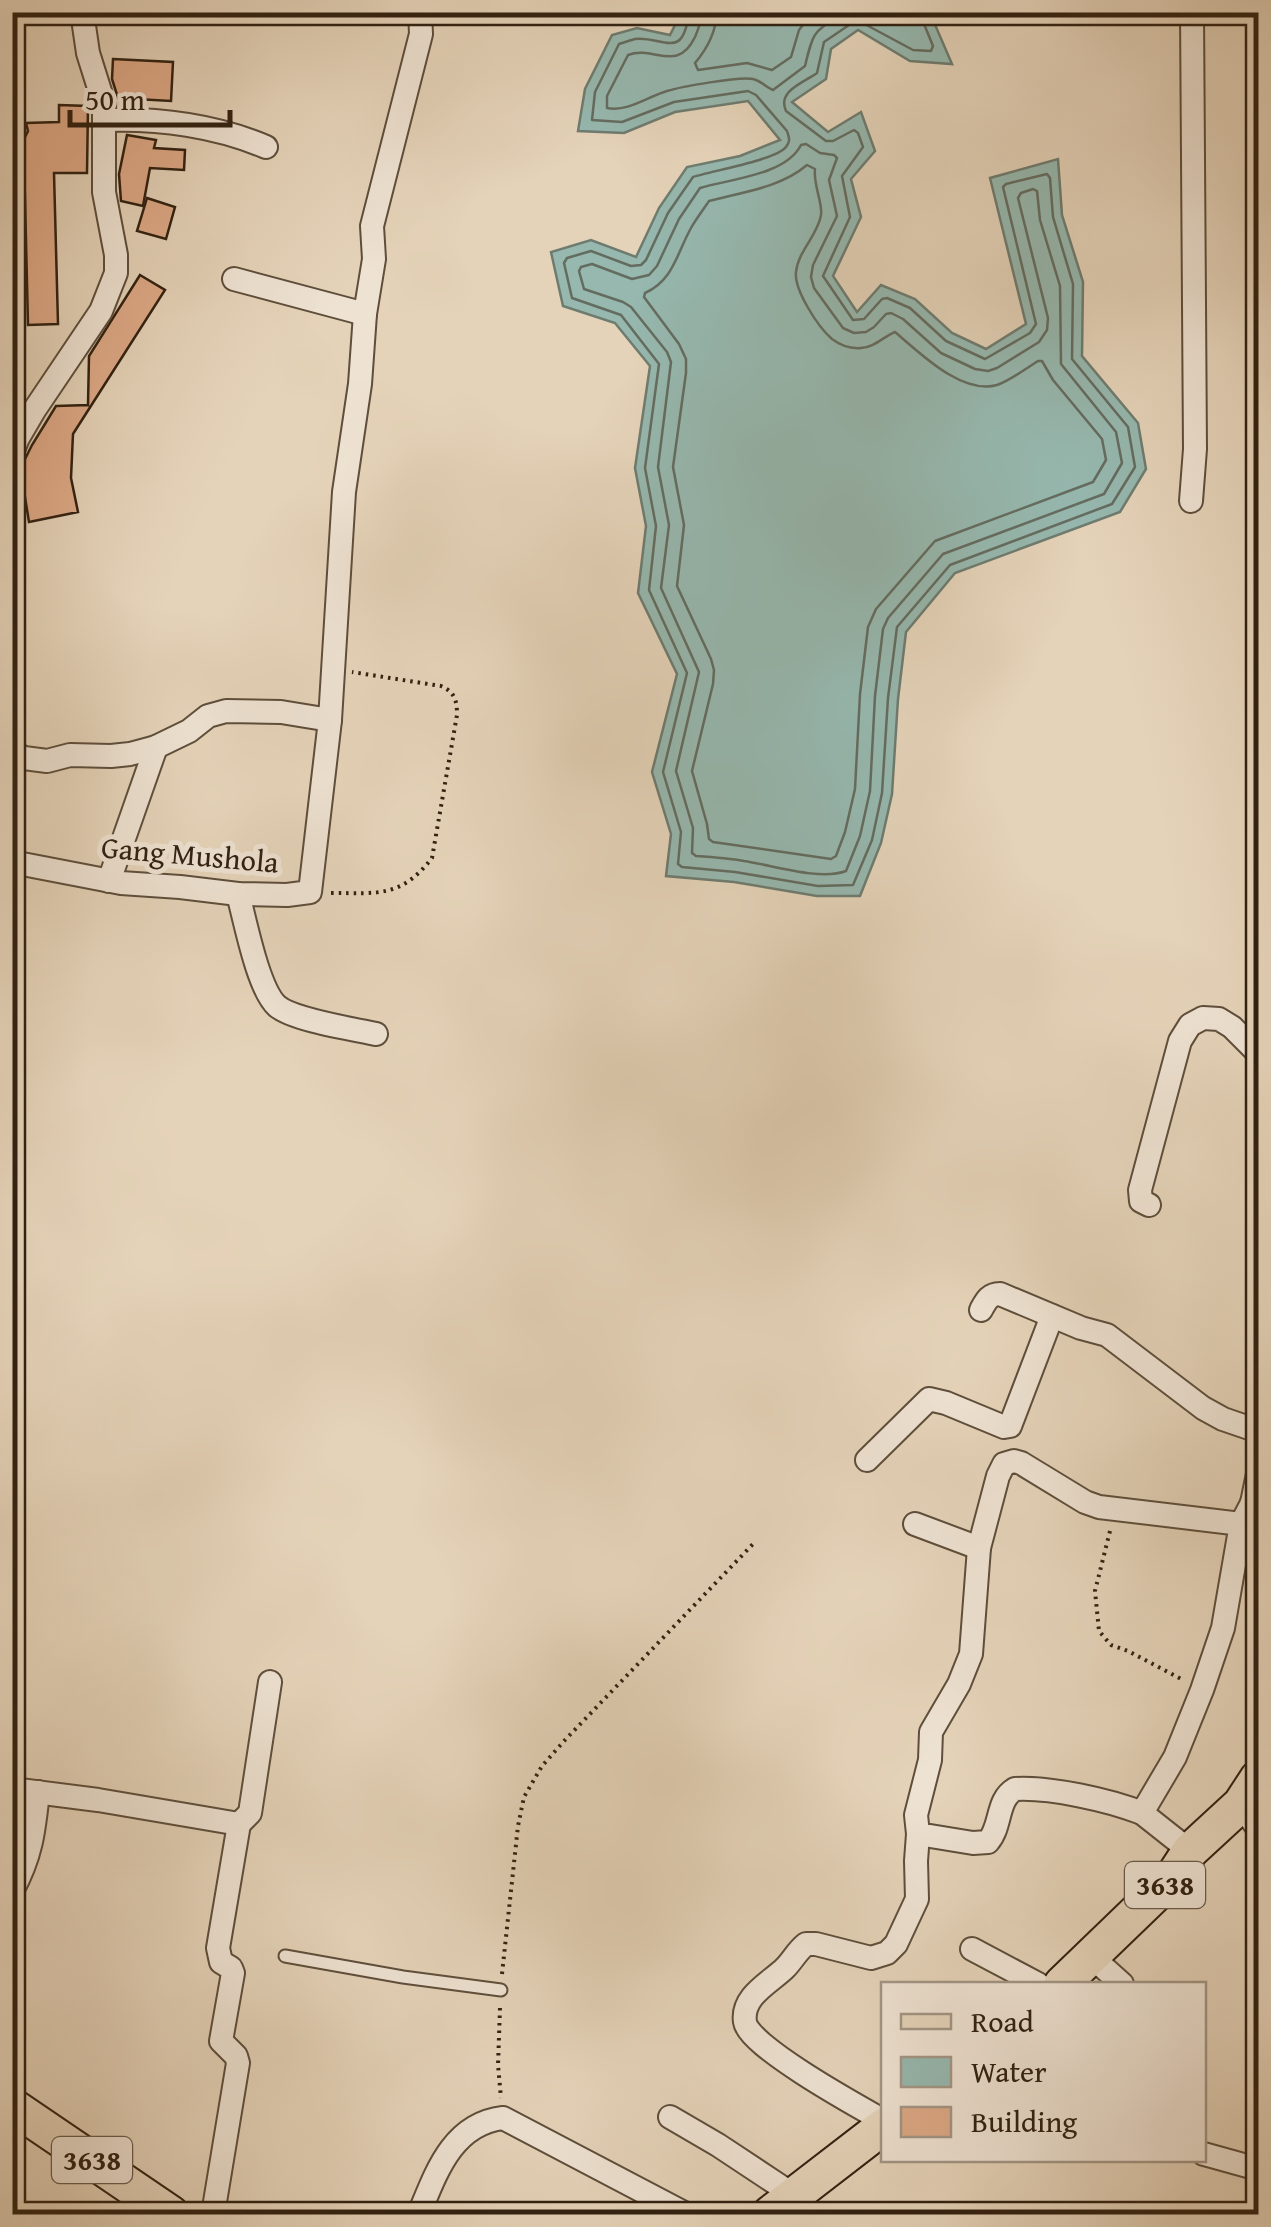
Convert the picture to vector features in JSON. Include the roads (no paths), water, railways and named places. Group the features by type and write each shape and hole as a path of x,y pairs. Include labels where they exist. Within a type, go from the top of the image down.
{"main road":[{"name":"3638","path":"1064,1982 1173,1877 1190,1851 1253,1804"},
{"name":"3638","path":"12,2106 171,2214"},
{"path":"782,2206 881,2126"}],"street":[{"path":"12,454 35,409 101,311 116,273 104,192 106,120 88,53 82,12"},
{"name":"Gang Mushola","path":"12,862 109,881 238,894 310,892 330,720 344,492 374,259 372,226 421,34 420,12"},
{"path":"1191,501 1195,449 1192,12"},
{"path":"106,120 215,130 266,147"},
{"path":"234,279 366,314"},
{"path":"12,752 47,761 70,755 112,756 156,747 189,732 208,716 226,711 281,712 330,720"},
{"path":"109,881 156,747"},
{"path":"238,894 266,994 279,1008 308,1019 376,1034"},
{"path":"1149,1205 1141,1201 1140,1190 1156,1122 1184,1034 1195,1021 1219,1019 1258,1053"},
{"path":"980,1310 987,1299 1000,1294 1107,1335 1203,1408 1258,1431"},
{"path":"867,1460 929,1400 1010,1426 1052,1316"},
{"path":"881,2122 757,2040 745,2025 744,2017 760,1988 806,1944 871,1958 887,1953 896,1944 918,1899 916,1815 930,1760 932,1732 960,1684 971,1654 979,1548 1000,1469 1009,1462 1022,1463 1085,1502 1099,1506 1241,1524"},
{"path":"1142,1813 1175,1757 1224,1628 1241,1524 1255,1504 1258,1474"},
{"path":"915,1524 979,1548"},
{"path":"212,2214 238,2062 221,2041 233,1973 221,1962 218,1948 239,1824 250,1813 270,1682"},
{"path":"12,1789 239,1824"},
{"path":"918,1834 988,1842 996,1832 1006,1796 1015,1789 1124,1806 1142,1813 1190,1851"},
{"path":"12,1891 29,1857 38,1792"},
{"path":"972,1949 1034,1982"},
{"path":"1092,1957 1120,1982"},
{"path":"670,2117 718,2146 782,2206"},
{"path":"419,2214 440,2162 460,2137 491,2119 503,2118 686,2214"},
{"path":"1206,2155 1258,2168"}],"lane":[{"path":"286,1956 500,1990"}],"water":[{"path":"681,13 930,13 952,64 910,61 858,30 831,49 826,79 792,102 828,132 861,112 875,151 851,179 861,217 833,276 857,312 881,285 915,299 952,333 986,349 1026,324 990,178 1058,159 1062,215 1083,282 1082,356 1138,423 1146,469 1120,512 955,573 906,632 892,794 881,843 860,896 817,896 666,876 671,834 652,772 677,674 638,593 646,526 635,468 650,366 615,323 563,306 551,252 591,240 636,257 659,208 687,167 740,156 780,140 748,101 675,112 624,133 578,131 585,89 612,35 637,28 670,35"}]}
